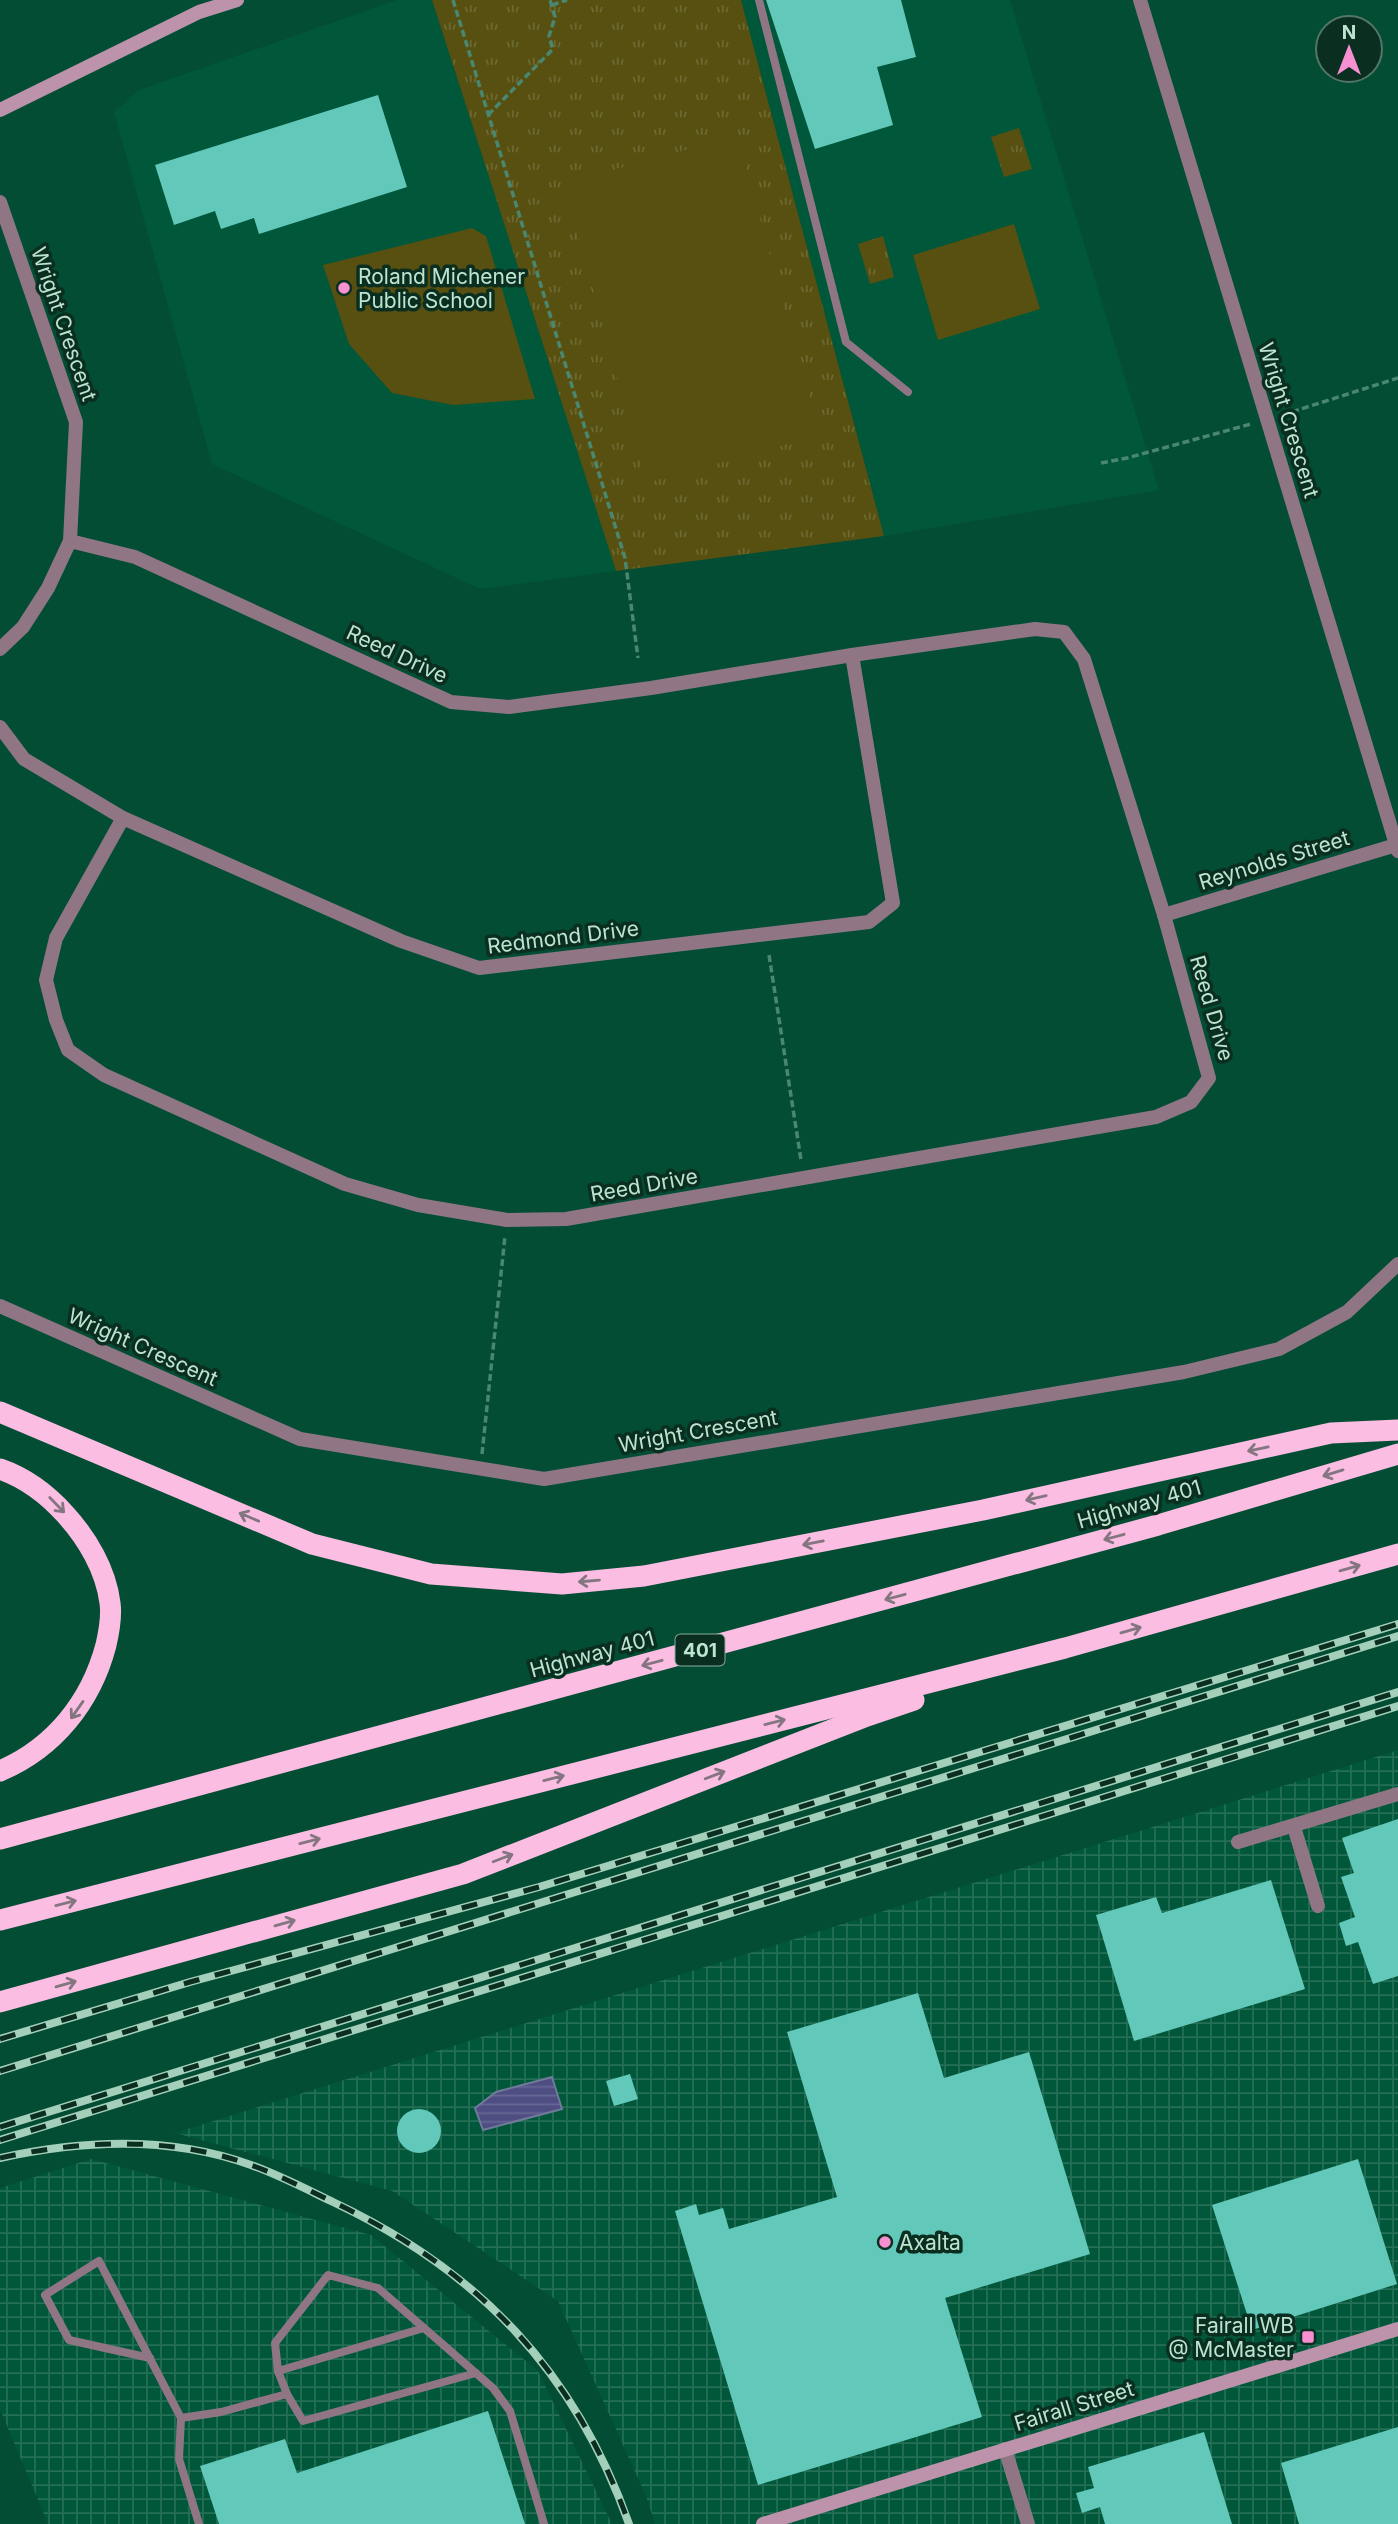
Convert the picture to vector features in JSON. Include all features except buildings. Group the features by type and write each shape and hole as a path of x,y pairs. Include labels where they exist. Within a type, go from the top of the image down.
{"highway":[{"path":"0,1412 312,1544 431,1574 562,1584 645,1576 982,1510 1331,1433 1398,1430"},
{"name":"Highway 401","path":"0,1839 1158,1525 1398,1454"},
{"path":"0,1469 20,1475 51,1499 82,1532 98,1563 110,1603 110,1627 100,1666 83,1701 64,1728 20,1763 0,1771"},
{"path":"0,1920 1065,1648 1398,1554"},
{"path":"0,2002 463,1874 867,1716 1065,1648"}],"street":[{"path":"0,110 197,6 237,0"},
{"name":"Wright Crescent","path":"1140,0 1397,848"},
{"name":"Wright Crescent","path":"0,202 76,422 70,541 48,588 23,627 0,649"},
{"name":"Reed Drive","path":"70,541 135,557 451,702 509,707 1035,629 1064,632 1084,659 1164,915 1209,1078 1191,1102 1156,1117 566,1219 507,1220 418,1205 345,1184 104,1075 68,1051 56,1020 46,980 53,948 123,818"},
{"name":"Redmond Drive","path":"0,727 24,759 123,818 401,941 479,968 869,922 893,904 852,655"},
{"name":"Reynolds Street","path":"1164,915 1397,848"},
{"name":"Wright Crescent","path":"0,1306 300,1439 544,1479 1184,1372 1279,1349 1348,1312 1398,1264"},
{"path":"1238,1842 1398,1794"},
{"path":"1294,1827 1318,1906"},
{"name":"Fairall Street","path":"763,2524 1398,2329"},
{"path":"1005,2449 1028,2524"}],"lane":[{"path":"759,0 846,342 908,393"},
{"path":"150,2358 69,2340 45,2295 100,2260 181,2418 179,2459 199,2524"},
{"path":"476,2373 303,2421 287,2394 278,2371 275,2343 328,2275 378,2288 476,2373 493,2388 510,2411 544,2524"},
{"path":"278,2371 424,2328"},
{"path":"181,2418 221,2412 287,2394"}],"path":[{"path":"453,0 625,558 638,658"},
{"path":"487,116 553,49 549,36 555,17 551,2 567,0"},
{"path":"769,955 804,1178"},
{"path":"482,1468 482,1442 507,1220"}],"shaded area":[{"name":"Roland Michener Public School","path":"397,0 432,0 616,571 480,589 212,464 114,112 139,90"},
{"path":"741,0 1010,0 1159,490 884,536"},
{"path":"1398,1750 1398,2524 655,2524 646,2496 558,2301 392,2191 175,2133"},
{"path":"552,2077 562,2109 483,2130 475,2108 496,2092"},
{"path":"91,2159 371,2235 538,2371 612,2524 48,2524 0,2409 0,2188"}],"green space":[{"path":"432,0 741,0 884,536 616,571"},
{"path":"1019,128 1032,169 1004,177 991,137"},
{"path":"737,136 820,435 646,483 564,183"},
{"path":"1014,224 1040,309 938,340 913,255"},
{"path":"472,228 486,236 535,399 453,405 392,393 349,344 323,265"},
{"path":"883,236 894,277 870,284 858,244"}],"railway":[{"path":"0,2039 190,1982 539,1887 1398,1624"},
{"path":"0,2071 1398,1636"},
{"path":"0,2127 1398,1692"},
{"path":"0,2140 1398,1706"},
{"path":"0,2158 63,2147 94,2145 158,2145 190,2149 272,2173 385,2229 433,2260 477,2294 516,2332 550,2373 580,2419 607,2469 629,2524"}],"place":[{"name":"Roland Michener Public School","path":"344,288"},
{"name":"Axalta","path":"885,2242"},
{"name":"Fairall WB @ McMaster","path":"1308,2337"}]}
